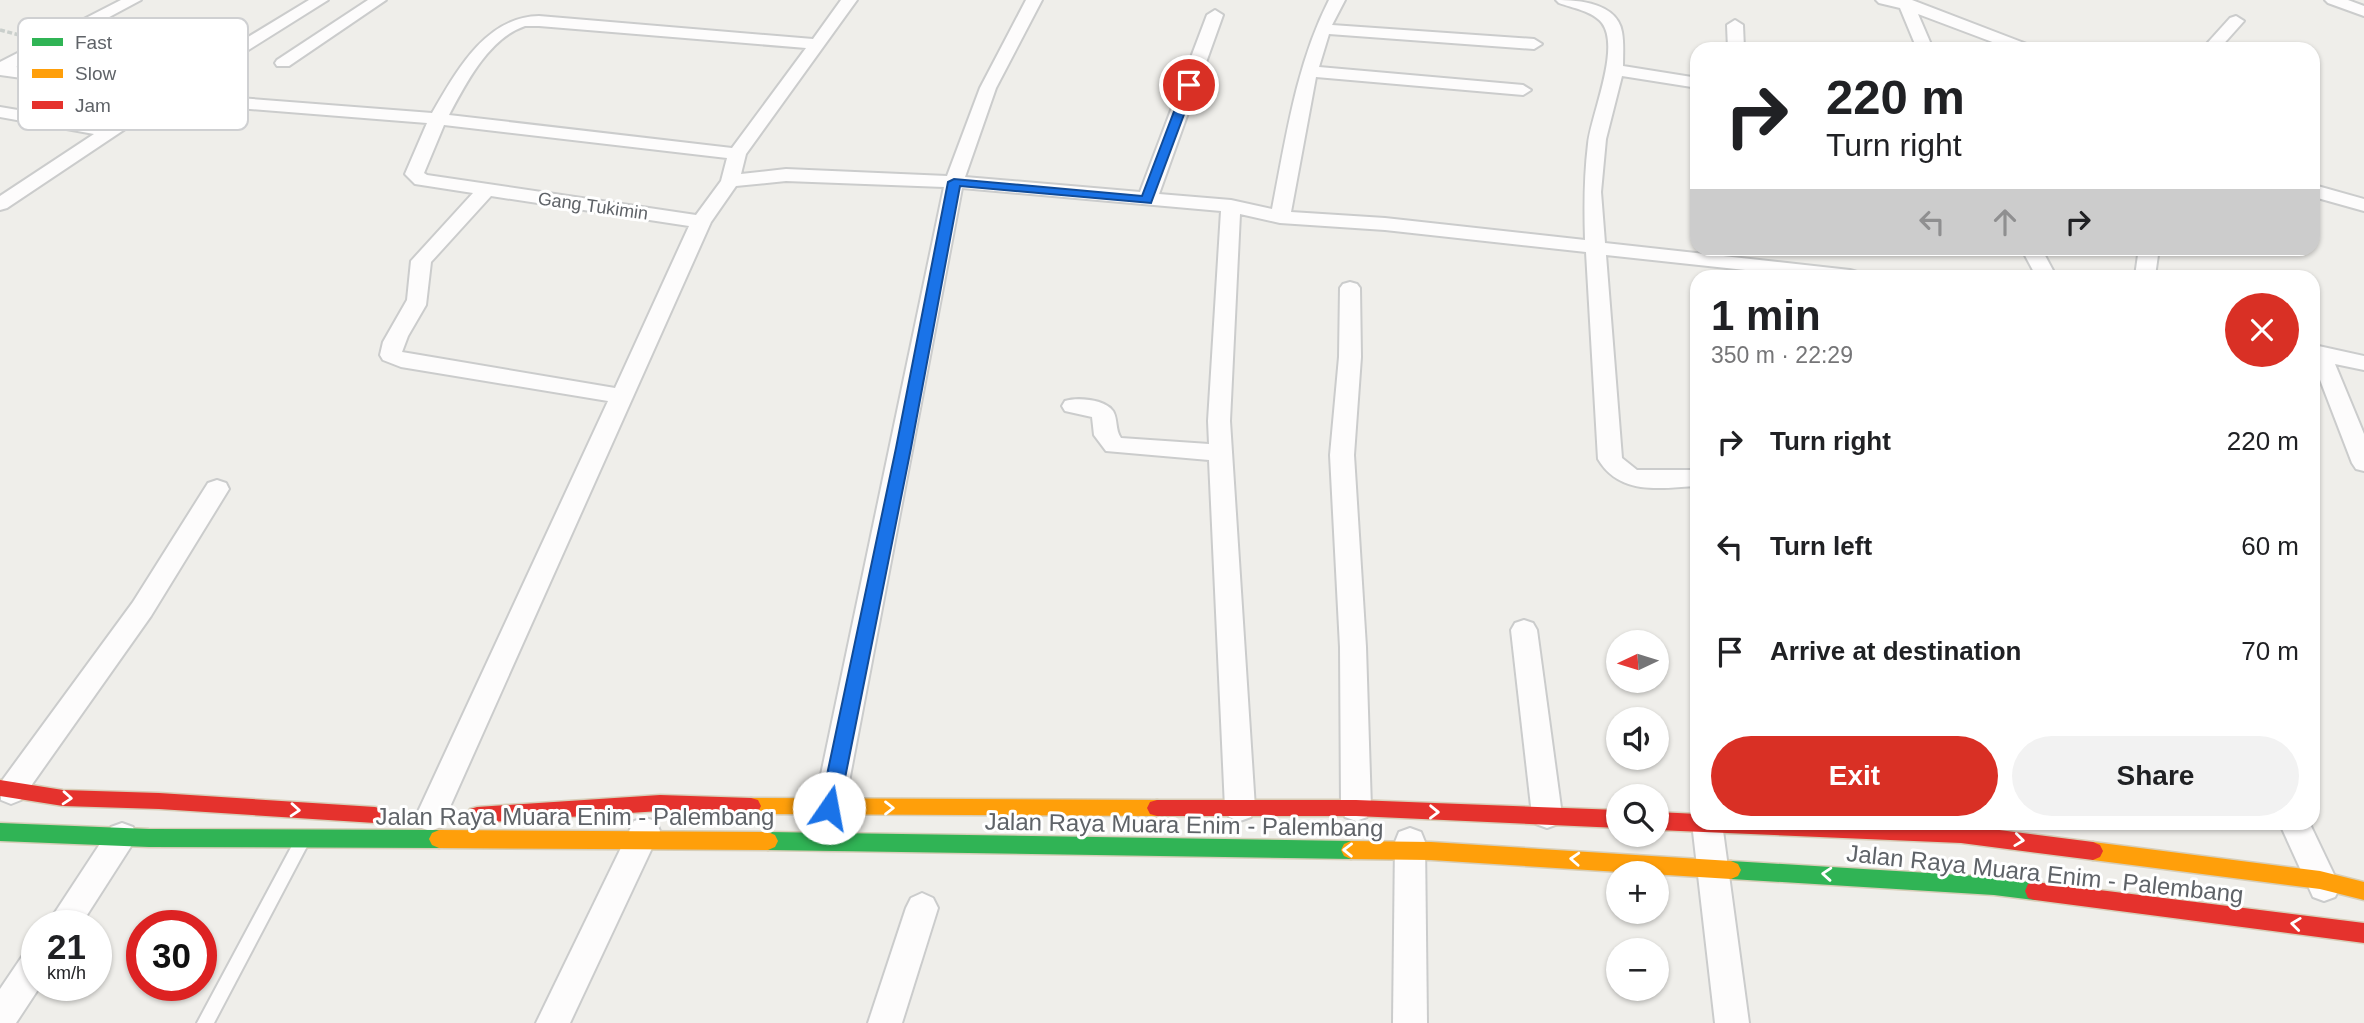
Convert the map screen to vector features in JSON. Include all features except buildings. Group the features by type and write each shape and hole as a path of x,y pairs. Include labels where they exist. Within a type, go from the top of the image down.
{"main road":[{"name":"Jalan Raya Muara Enim - Palembang","path":"5,789 64,798 159,801 390,816"},
{"name":"Jalan Raya Muara Enim - Palembang","path":"436,818 660,803 829,808 1356,808 1606,818"},
{"name":"Jalan Raya Muara Enim - Palembang","path":"1669,821 1690,822"},
{"name":"Jalan Raya Muara Enim - Palembang","path":"1973,830 2320,880 2363,894"},
{"name":"Jalan Raya Muara Enim - Palembang","path":"0,832 122,837 640,839 1411,851 1714,866 1994,886 2357,932"}],"street":[{"path":"98,18 133,0"},
{"path":"248,44 320,0"},
{"path":"283,63 378,0"},
{"path":"527,21 537,0"},
{"path":"436,818 621,396 701,222 730,181 737,154 849,0"},
{"path":"829,808 954,182 988,88 1034,0"},
{"path":"1280,217 1309,71 1322,29 1336,0"},
{"path":"1564,0 1599,12 1612,24 1615,70 1593,166 1592,192 1612,463 1620,473 1628,476 1690,478"},
{"path":"1885,0 1905,3 2008,42"},
{"path":"2333,0 2364,11"},
{"path":"1905,3 1922,42"},
{"path":"1147,200 1215,15"},
{"path":"439,119 451,94 477,58 511,27 527,21 819,44"},
{"path":"2216,42 2236,21"},
{"path":"1735,25 1736,42"},
{"path":"278,26 327,34"},
{"path":"1322,29 1534,44"},
{"path":"0,69 18,60"},
{"path":"0,69 18,72"},
{"path":"1615,70 1690,82"},
{"path":"1309,71 1523,90"},
{"path":"248,104 439,119 737,154"},
{"path":"0,113 18,116"},
{"name":"Gang Tukimin","path":"439,119 416,170 416,178 701,222"},
{"path":"104,130 110,131"},
{"path":"0,204 110,131"},
{"path":"730,181 786,175 954,182 1231,206 1280,217 1385,224 1799,270"},
{"path":"486,190 421,261 418,302 393,345 391,355 401,360 621,396"},
{"path":"2320,193 2364,205"},
{"path":"1231,206 1219,421 1240,808"},
{"path":"1350,288 1350,357 1342,455 1353,647 1356,808"},
{"path":"2320,353 2364,363"},
{"path":"2320,359 2364,463"},
{"path":"1073,406 1097,410 1103,414 1106,435 1114,445 1220,453"},
{"path":"5,789 142,609 218,489"},
{"path":"1524,630 1547,815"},
{"path":"552,1023 660,803"},
{"path":"1406,812 1411,851 1410,1023"},
{"path":"1708,830 1732,1023"},
{"path":"2298,830 2320,880 2357,932"},
{"path":"73,910 122,837"},
{"path":"885,1023 922,908"},
{"path":"0,1018 21,987"}],"lane":[{"path":"205,1023 304,838"}],"traffic: fast":[{"path":"0,832 149,838 439,839"},
{"path":"768,841 1351,850"},
{"path":"1731,870 1994,886 2035,891"}],"traffic: slow":[{"path":"751,806 1157,808"},
{"path":"439,839 768,841"},
{"path":"1351,850 1431,851 1731,870"},
{"path":"2093,851 2320,880 2364,891"}],"traffic: jam":[{"path":"0,788 63,798 159,801 375,815"},
{"path":"477,815 660,803 751,806"},
{"path":"1157,808 1356,808 1606,818"},
{"path":"1669,822 1690,822"},
{"path":"1867,830 1961,834 2093,851"},
{"path":"2035,891 2364,933"}],"route":[{"path":"829,808 954,182 1147,200 1189,85"}]}
